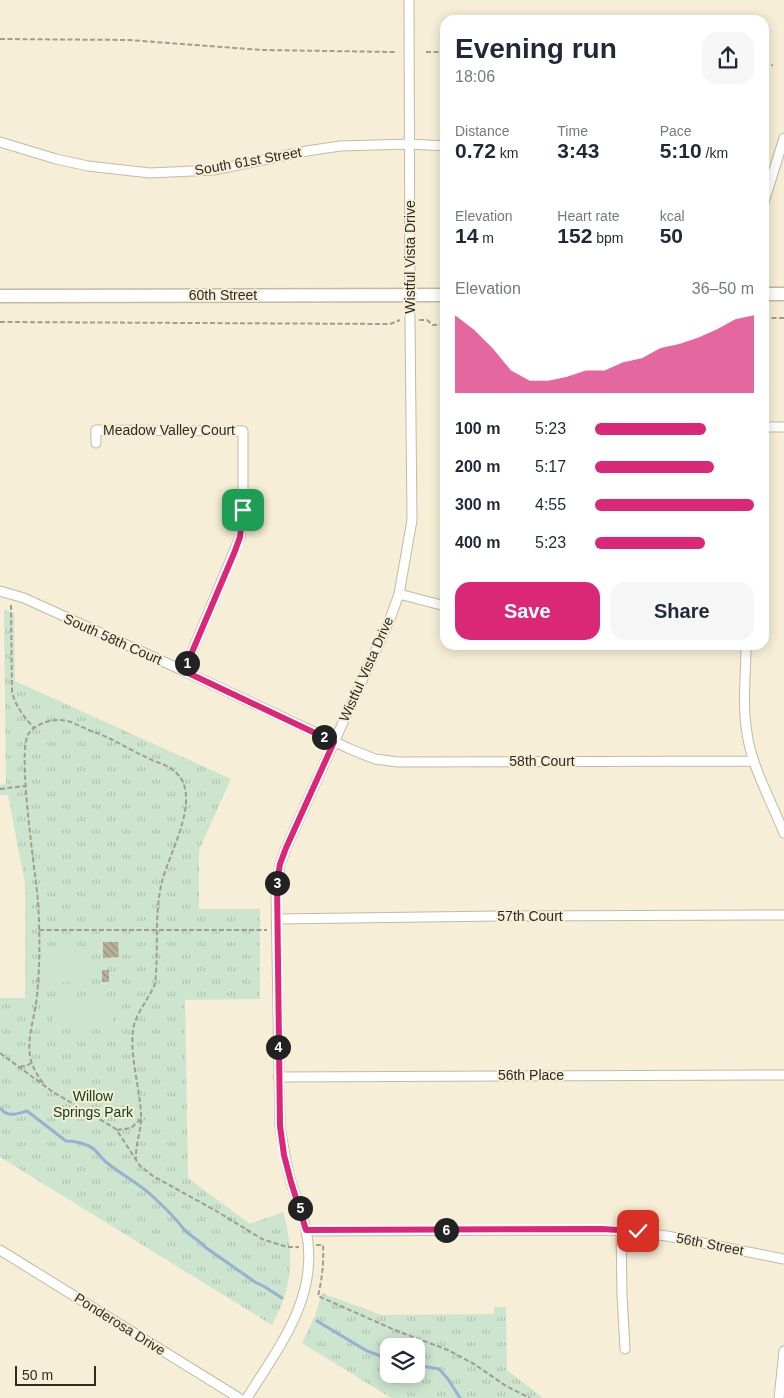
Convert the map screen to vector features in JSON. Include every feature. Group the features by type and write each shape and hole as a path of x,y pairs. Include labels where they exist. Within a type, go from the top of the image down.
{"street":[{"name":"Wistful Vista Drive","path":"247,1398 296,1317 303,1298 309,1258 306,1230 284,1155 280,1126 276,919 277,882 280,864 378,646 399,594 412,520 409,0"},
{"path":"769,186 784,138"},
{"name":"South 61st Street","path":"0,142 56,159 88,166 118,171 150,173 214,170 340,146 410,144 440,146"},
{"path":"769,294 784,294"},
{"name":"60th Street","path":"0,296 440,295"},
{"path":"769,426 784,427"},
{"name":"Meadow Valley Court","path":"96,443 96,430 243,431 243,510 240,537 184,671"},
{"name":"South 58th Court","path":"0,591 15,595 184,671 334,742"},
{"path":"399,594 440,605"},
{"path":"746,650 745,716 747,734 754,760 784,834"},
{"name":"58th Court","path":"334,742 367,756 390,762 754,760"},
{"name":"57th Court","path":"276,919 784,915"},
{"name":"56th Place","path":"278,1077 784,1075"},
{"name":"56th Street","path":"306,1230 621,1230 667,1236 784,1259"},
{"path":"621,1230 625,1349"},
{"name":"Ponderosa Drive","path":"0,1250 239,1398"},
{"path":"779,1398 784,1351"}],"path":[{"path":"0,39 129,40 262,50 395,52"},
{"path":"426,52 440,52"},
{"path":"769,66 773,65"},
{"path":"769,318 784,318"},
{"path":"0,322 390,324 397,320"},
{"path":"427,320 433,325 440,324"},
{"path":"15,595 10,608 11,684 14,702 34,728"},
{"path":"43,1084 32,1063 30,1043 38,988 39,930 37,888 25,786 24,760 27,736 34,728 52,721 70,722 172,768 183,781 186,794 185,812 161,883 156,930 155,984 137,1018 133,1034 141,1119 135,1150 136,1160"},
{"path":"0,788 25,786"},
{"path":"39,930 276,930"},
{"path":"0,1053 53,1092 116,1129 131,1128 141,1119"},
{"path":"19,1067 32,1063"},
{"path":"78,1107 77,1114 80,1117 84,1117 88,1113"},
{"path":"116,1129 140,1166 153,1176 262,1239 287,1247 302,1247"},
{"path":"317,1245 323,1245 323,1271 318,1296 397,1331 448,1350 474,1364 496,1380 530,1398"}],"green space":[{"name":"Willow Springs Park","path":"4,609 14,613 15,681 231,779 199,850 199,909 260,909 260,999 185,1000 188,1178 250,1224 283,1212 289,1242 290,1270 284,1297 272,1325 0,1157 0,998 25,998 25,883 8,795 0,795 0,785 6,784"},
{"path":"43,954 87,954 87,982 43,982"},
{"path":"53,999 112,999 112,1028 53,1029"},
{"path":"322,1293 382,1315 494,1314 494,1307 506,1307 507,1370 543,1398 391,1398 302,1343 315,1316"}],"building":[{"path":"103,942 118,942 119,957 103,958"},
{"path":"102,970 109,970 109,982 102,982"}],"waterway":[{"path":"0,1108 9,1114 27,1111 66,1141 78,1142 91,1147 111,1166 150,1194 171,1214 184,1230 205,1247 255,1282 282,1298"},
{"path":"317,1321 367,1351 380,1356"},
{"path":"425,1367 439,1369 460,1398"}],"route":[{"path":"243,510 240,537 235,551 184,671 334,742 286,848 280,864 276,896 278,1099 280,1126 284,1155 306,1230 601,1229 638,1231"}]}
